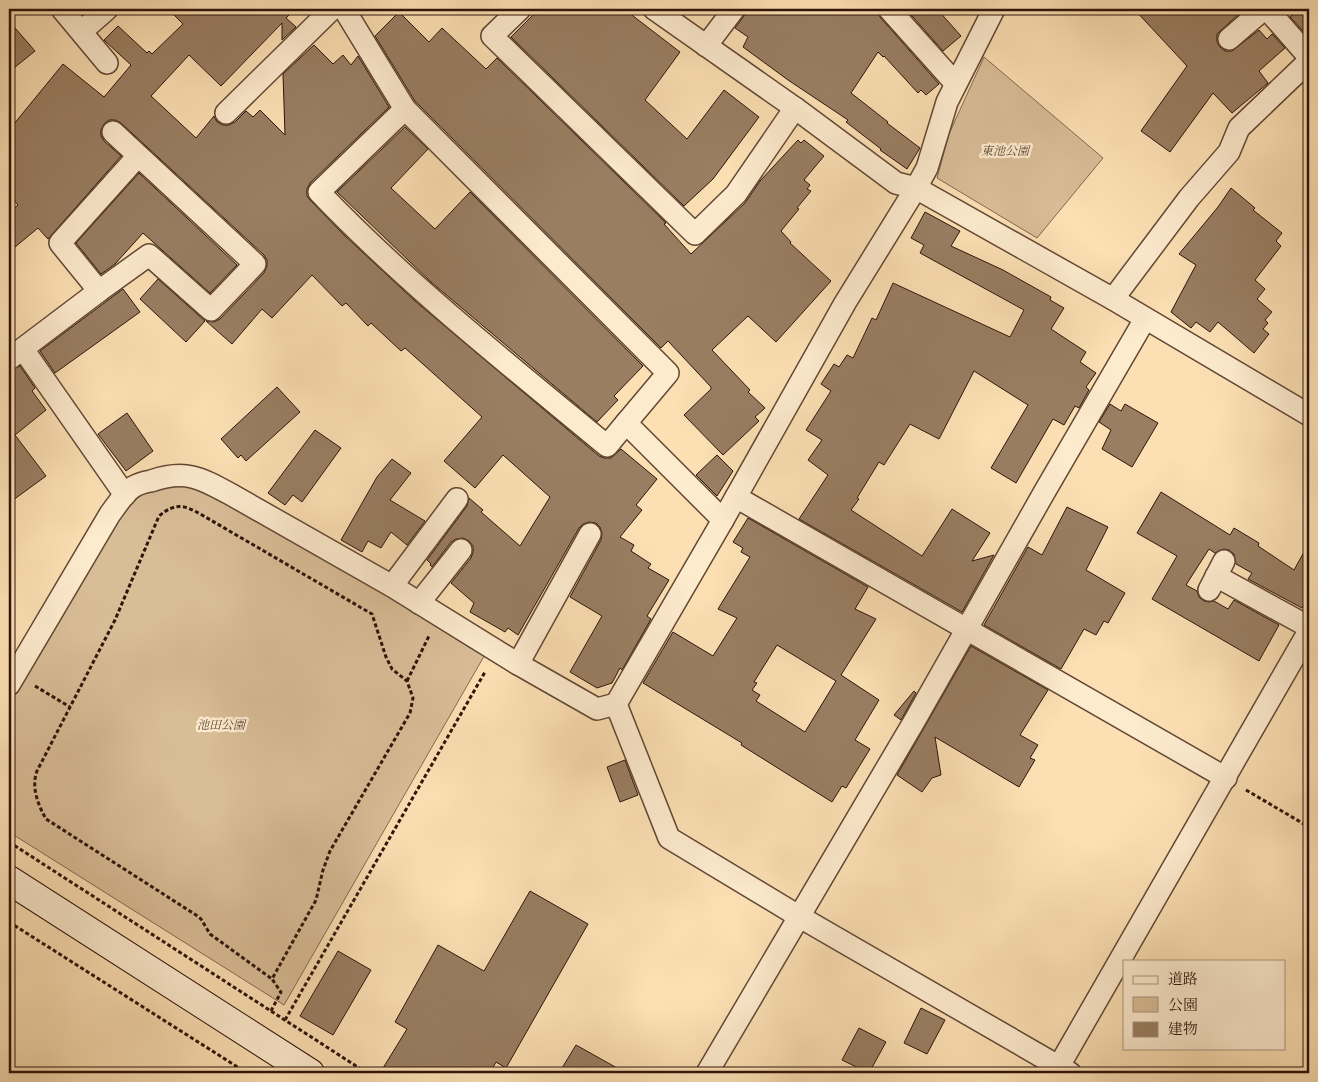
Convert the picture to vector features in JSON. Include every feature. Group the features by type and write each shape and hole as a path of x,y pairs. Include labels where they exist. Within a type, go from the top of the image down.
{"street":[{"path":"62,9 107,63"},
{"path":"82,31 107,9"},
{"path":"226,114 332,9"},
{"path":"344,9 405,109 668,373 607,446 420,290 359,234 319,192 405,109"},
{"path":"520,9 492,36 695,234 736,194 795,108"},
{"path":"654,9 795,108 896,183 916,188 1113,299 1309,415"},
{"path":"706,46 734,9"},
{"path":"889,9 956,84"},
{"path":"12,680 110,514 125,495 134,486 170,475 183,474 211,484 232,495 392,586 518,664 597,709 616,704 723,520 845,303 927,168 947,102 994,9"},
{"path":"1229,39 1273,11 1309,56"},
{"path":"1113,299 1189,198 1229,152 1239,128 1309,61"},
{"path":"113,132 255,264 211,310 149,255 16,354 125,495"},
{"path":"99,291 60,243 138,156"},
{"path":"707,1073 800,917 1145,319"},
{"path":"626,422 723,520"},
{"path":"736,497 1226,778"},
{"path":"392,586 457,499"},
{"path":"518,664 590,534"},
{"path":"419,603 461,550"},
{"path":"1124,960 1309,629 1217,576"},
{"path":"616,704 669,838 1061,1071 1123,961"},
{"path":"9,880 310,1073"}],"path":[{"path":"271,1011 281,992 272,979 210,934 201,919 196,915 46,819 39,806 34,780 115,620 159,516 168,509 177,506 187,506 366,609 375,620 386,657 392,669 407,681 413,698 410,713 330,851 323,870 316,900 272,979"},
{"path":"407,681 440,616"},
{"path":"285,1020 498,651"},
{"path":"12,680 71,708"},
{"path":"1226,778 1309,827"},
{"path":"9,842 367,1073"},
{"path":"9,922 247,1073"}],"green space":[{"name":"東池公園","path":"984,57 1103,158 1037,238 937,178 949,134"},
{"name":"池田公園","path":"178,485 196,487 223,499 487,651 284,1005 9,832 9,704 115,521 133,502 148,490"}],"building":[{"path":"168,9 295,9 286,18 296,27 282,40 282,23 221,86 189,55 151,96 196,138 214,116 217,122 229,125 246,111 253,117 260,110 285,135 283,74 314,45 333,64 343,55 351,65 358,56 389,107 310,183 307,189 307,196 344,235 415,301 599,456 611,458 621,449 657,479 636,505 642,510 620,537 634,545 631,551 651,564 648,568 669,580 647,616 651,619 622,670 620,668 612,683 597,688 570,672 602,616 570,597 601,540 602,533 600,527 596,523 589,522 579,528 518,635 508,628 505,632 470,612 474,603 451,583 471,558 473,546 469,541 463,538 451,542 432,567 427,560 467,506 469,498 483,510 481,512 520,546 550,497 503,455 475,488 444,461 482,417 405,348 401,351 371,323 368,326 346,303 342,306 312,275 272,318 262,309 232,344 206,321 214,322 220,319 264,273 267,260 264,255 121,123 109,120 101,130 101,136 121,156 48,239 38,228 9,252 9,213 18,205 9,194 9,130 63,64 104,97 131,65 104,40 118,26 147,53 149,51 152,54 183,24"},
{"path":"539,9 624,9 680,52 645,100 687,139 724,90 759,117 713,179 684,206 511,37"},
{"path":"746,9 877,9 880,17 939,84 926,95 921,90 918,93 884,56 878,52 851,93 920,148 907,169 846,122 848,120 743,47 748,37 735,28 744,16"},
{"path":"906,9 937,9 961,36 943,51"},
{"path":"1134,9 1240,9 1242,11 1217,34 1217,42 1220,47 1225,51 1232,51 1259,30 1267,39 1272,34 1285,48 1259,71 1268,83 1232,113 1213,93 1170,152 1141,131 1187,66"},
{"path":"1299,9 1309,9 1309,27 1304,32 1290,17"},
{"path":"399,12 429,42 442,28 486,69 497,58 666,223 664,224 691,254 745,203 760,181 798,140 801,143 804,140 824,156 804,180 810,185 807,189 811,191 781,231 790,243 831,281 776,342 748,316 712,350 750,390 748,392 765,408 755,417 759,421 723,455 684,415 711,387 668,341 661,348 415,101 375,36"},
{"path":"9,21 35,51 9,72"},
{"path":"405,127 428,149 391,188 435,229 470,192 643,366 614,396 618,400 597,422 431,282 337,192"},
{"path":"139,173 237,265 210,293 143,233 115,264 101,274 76,243"},
{"path":"1231,188 1255,208 1253,210 1282,233 1276,241 1281,246 1255,280 1265,289 1257,299 1272,312 1265,320 1268,323 1263,329 1269,334 1254,353 1218,322 1210,332 1196,322 1191,328 1171,312 1196,265 1179,254 1218,207"},
{"path":"925,212 960,231 951,246 1003,270 1051,297 1050,300 1064,308 1051,329 1086,352 1080,362 1096,373 1086,387 1089,390 1079,408 1075,406 1064,425 1053,419 1016,483 991,468 1028,405 974,371 939,439 910,424 884,465 879,462 857,498 859,499 851,510 922,556 952,509 990,533 972,561 994,555 962,612 799,519 828,475 808,460 822,440 806,430 831,391 821,384 834,364 839,367 847,355 853,358 872,318 876,320 893,283 1010,337 1024,310 920,253 924,245 911,238"},
{"path":"158,279 205,321 186,342 140,299"},
{"path":"123,289 140,312 55,373 40,351"},
{"path":"20,366 35,388 32,391 46,410 15,435 46,476 9,503 9,371"},
{"path":"277,387 300,412 246,461 241,455 238,458 221,439"},
{"path":"1110,404 1121,411 1125,404 1158,423 1132,467 1102,449 1111,430 1099,422"},
{"path":"127,413 153,451 126,471 98,434"},
{"path":"315,430 341,448 302,502 293,495 285,505 268,493"},
{"path":"717,455 733,471 717,496 696,475"},
{"path":"392,459 411,473 390,500 425,521 407,545 391,532 381,548 368,541 362,552 341,540 377,477"},
{"path":"1161,492 1230,535 1234,528 1259,543 1258,546 1294,570 1309,543 1309,595 1302,608 1248,579 1252,573 1236,564 1234,554 1224,549 1215,553 1209,549 1186,585 1197,591 1199,597 1204,601 1214,601 1228,609 1234,600 1279,625 1259,661 1152,599 1177,556 1137,533"},
{"path":"1067,507 1108,527 1086,570 1125,593 1108,623 1104,621 1096,635 1084,629 1061,669 984,625 1028,547 1042,555"},
{"path":"748,518 868,587 855,609 876,619 841,675 879,700 855,740 870,749 846,788 842,786 832,802 741,745 742,743 643,683 673,632 713,656 737,618 718,609 750,557 741,552 743,548 733,542","holes":["777,645 836,681 805,732 756,701 760,695 752,690 757,683 754,682"]},
{"path":"971,646 1048,690 1020,735 1038,745 1030,758 1035,760 1019,787 935,737 941,775 932,778 922,792 897,775"},
{"path":"914,691 916,693 901,720 894,715"},
{"path":"625,760 638,795 620,802 607,767"},
{"path":"530,891 588,924 506,1068 496,1062 490,1073 380,1073 407,1029 395,1022 438,945 484,971"},
{"path":"338,951 371,970 333,1035 300,1016"},
{"path":"921,1008 945,1020 927,1054 904,1043"},
{"path":"859,1028 886,1042 869,1073 842,1060"},
{"path":"576,1045 626,1073 559,1073"}]}
